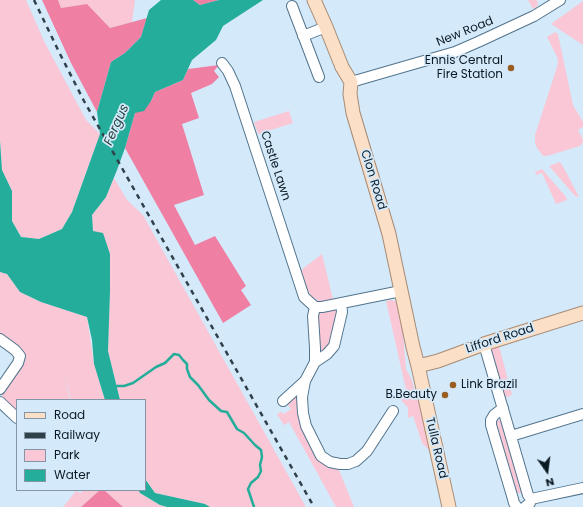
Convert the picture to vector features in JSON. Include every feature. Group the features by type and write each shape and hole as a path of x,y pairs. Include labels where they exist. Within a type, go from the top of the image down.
{"main road":[{"name":"Clon Road","path":"314,0 342,67 351,82 350,94 353,113 389,234 418,366"},
{"name":"Lifford Road","path":"418,366 438,361 484,344 583,313"},
{"name":"Tulla Road","path":"418,366 450,507"}],"street":[{"name":"New Road","path":"351,82 455,52 534,16 545,4 560,0"},
{"path":"292,6 319,76"},
{"path":"303,36 326,26"},
{"name":"Castle Lawn","path":"222,63 228,71 235,86 304,297 315,307"},
{"path":"393,411 367,451 356,461 348,464 340,464 330,462 321,456 306,426 302,413 302,397 305,381 315,362 313,316 315,307 322,307 401,290"},
{"path":"315,362 327,354 334,346 342,312 341,303"},
{"path":"0,339 15,350 20,356 18,363 0,390"},
{"path":"484,344 528,500"},
{"path":"283,401 305,381"},
{"path":"0,402 16,417"},
{"path":"503,408 494,415 491,420 491,425 515,503 583,488"},
{"path":"511,436 583,414"}],"green space":[{"path":"0,0 26,0 44,41 86,120 100,134 72,212 62,229 39,239 21,237 12,221 12,191 2,170 0,141"},
{"path":"58,0 135,0 132,22 110,28 87,4 61,8"},
{"path":"528,0 536,0 538,2 537,7 533,9"},
{"path":"583,1 583,45 551,24"},
{"path":"555,32 558,34 573,105 583,122 583,127 578,130 583,140 580,146 543,156 535,143 535,135 557,67 557,57 547,37"},
{"path":"289,111 293,123 258,134 254,122"},
{"path":"560,162 579,197 575,196 549,166"},
{"path":"542,169 567,200 556,204 542,173 536,175 535,172"},
{"path":"114,178 127,200 143,215 306,507 210,507 205,504 155,493 146,480 146,399 120,399 108,351 110,291 93,231 92,215 106,197"},
{"path":"322,254 333,299 319,301 312,297 308,291 301,270"},
{"path":"0,272 7,274 20,292 41,302 87,317 94,364 105,399 71,399 64,375 70,399 16,399 16,411 3,398 2,394 26,358 21,348 0,334"},
{"path":"386,301 395,301 401,310 406,369 411,378 433,449 431,452 422,443 413,416 408,418 408,408 401,400 407,394"},
{"path":"332,310 337,312 332,343 325,351 322,351 320,348 317,315 321,312"},
{"path":"492,345 499,346 512,395 504,398 490,349"},
{"path":"300,391 297,406 300,422 316,456 329,467 339,470 354,507 336,507 289,422 284,425 277,414 281,412 284,414 291,409 288,405 288,401"},
{"path":"496,420 503,422 522,492 520,493 516,493 494,422"},
{"path":"76,491 80,493 83,491 99,491 81,507 63,507"},
{"path":"105,491 139,491 160,505 167,507 123,507"}],"shaded area":[{"path":"42,0 58,0 61,8 87,4 110,28 147,18 141,37 125,53 111,62 97,112 71,63"},
{"path":"193,0 219,0 200,5"},
{"path":"219,65 214,71 219,77 212,84 191,93 199,118 182,124 204,195 174,205 195,245 215,236 246,286 241,290 251,305 223,323 125,148 135,113 151,101 155,92 183,80 188,69"},
{"path":"99,491 105,491 123,507 81,507"}],"water":[{"name":"Fergus","path":"161,0 193,0 200,5 219,0 263,0 223,26 216,40 192,60 183,80 155,92 144,111 135,113 125,148 106,197 92,215 93,231 103,233 110,254 108,351 120,399 105,399 94,364 92,340 87,317 41,302 20,292 7,274 0,272 0,141 2,170 12,191 12,221 21,237 39,239 62,229 72,212 100,134 97,112 111,62 125,53 141,37 149,10"},
{"path":"146,480 155,493 205,504 210,507 167,507 160,505 139,491 146,491"}],"waterway":[{"path":"114,386 124,386 133,383 156,367 165,363 174,354 179,355 187,364 190,377 209,400 221,411 227,412 237,429 244,433 261,450 261,471 248,489 254,507"}],"railway":[{"path":"34,0 84,101 314,507"}],"place":[{"name":"Ennis Central Fire Station","path":"511,68"},
{"name":"Link Brazil","path":"453,385"},
{"name":"B.Beauty","path":"445,395"}]}
